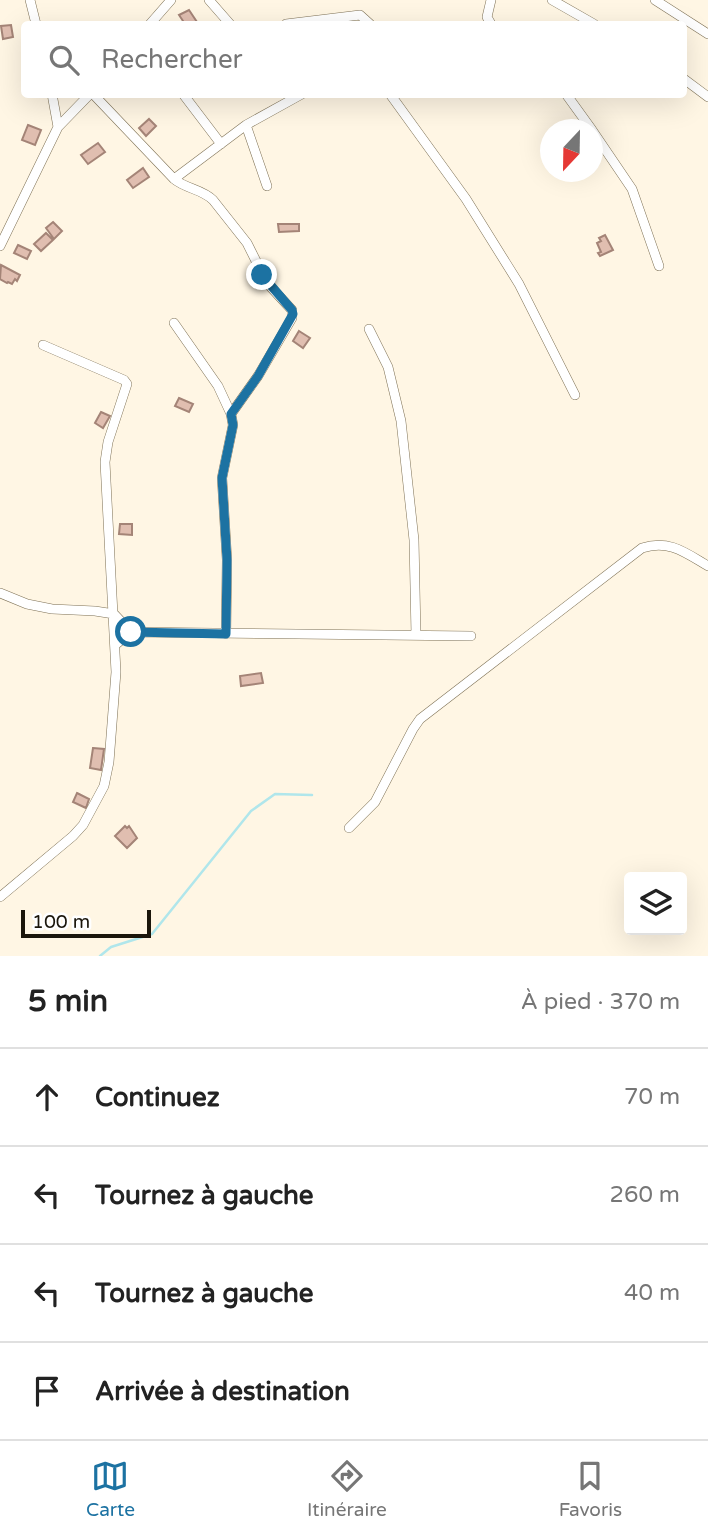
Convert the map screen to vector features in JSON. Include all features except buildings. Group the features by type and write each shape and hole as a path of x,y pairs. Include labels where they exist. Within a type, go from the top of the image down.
{"street":[{"path":"30,0 35,21"},
{"path":"153,21 171,0"},
{"path":"209,0 227,21"},
{"path":"489,21 487,17 491,0"},
{"path":"552,0 589,21"},
{"path":"655,0 708,34"},
{"path":"330,21 360,15 367,21"},
{"path":"687,81 708,97"},
{"path":"53,98 58,127"},
{"path":"0,246 58,127 88,98"},
{"path":"96,98 174,179 184,187 209,195 247,243 267,283 292,310 292,318 258,376 231,414"},
{"path":"186,98 220,145"},
{"path":"174,179 246,125 295,98"},
{"path":"393,98 466,199 513,273 575,395"},
{"path":"569,98 584,119"},
{"path":"246,125 267,187"},
{"path":"603,146 632,189 659,266"},
{"path":"174,323 218,386 233,425 222,478 227,560 226,634"},
{"path":"369,329 388,367 401,421 414,540 416,635"},
{"path":"0,897 83,825 104,786 109,762 114,698 114,614 105,462 108,442 127,384 124,380 43,345"},
{"path":"349,828 376,802 420,719 642,548 665,544 708,566"},
{"path":"0,593 52,610 114,614 131,632"},
{"path":"115,645 131,632 471,636"}],"waterway":[{"path":"100,956 111,947 152,934 251,811 275,794 312,795"}],"route":[{"path":"131,632 226,634 227,560 222,478 233,425 231,414 247,394 293,314 262,275"}]}
